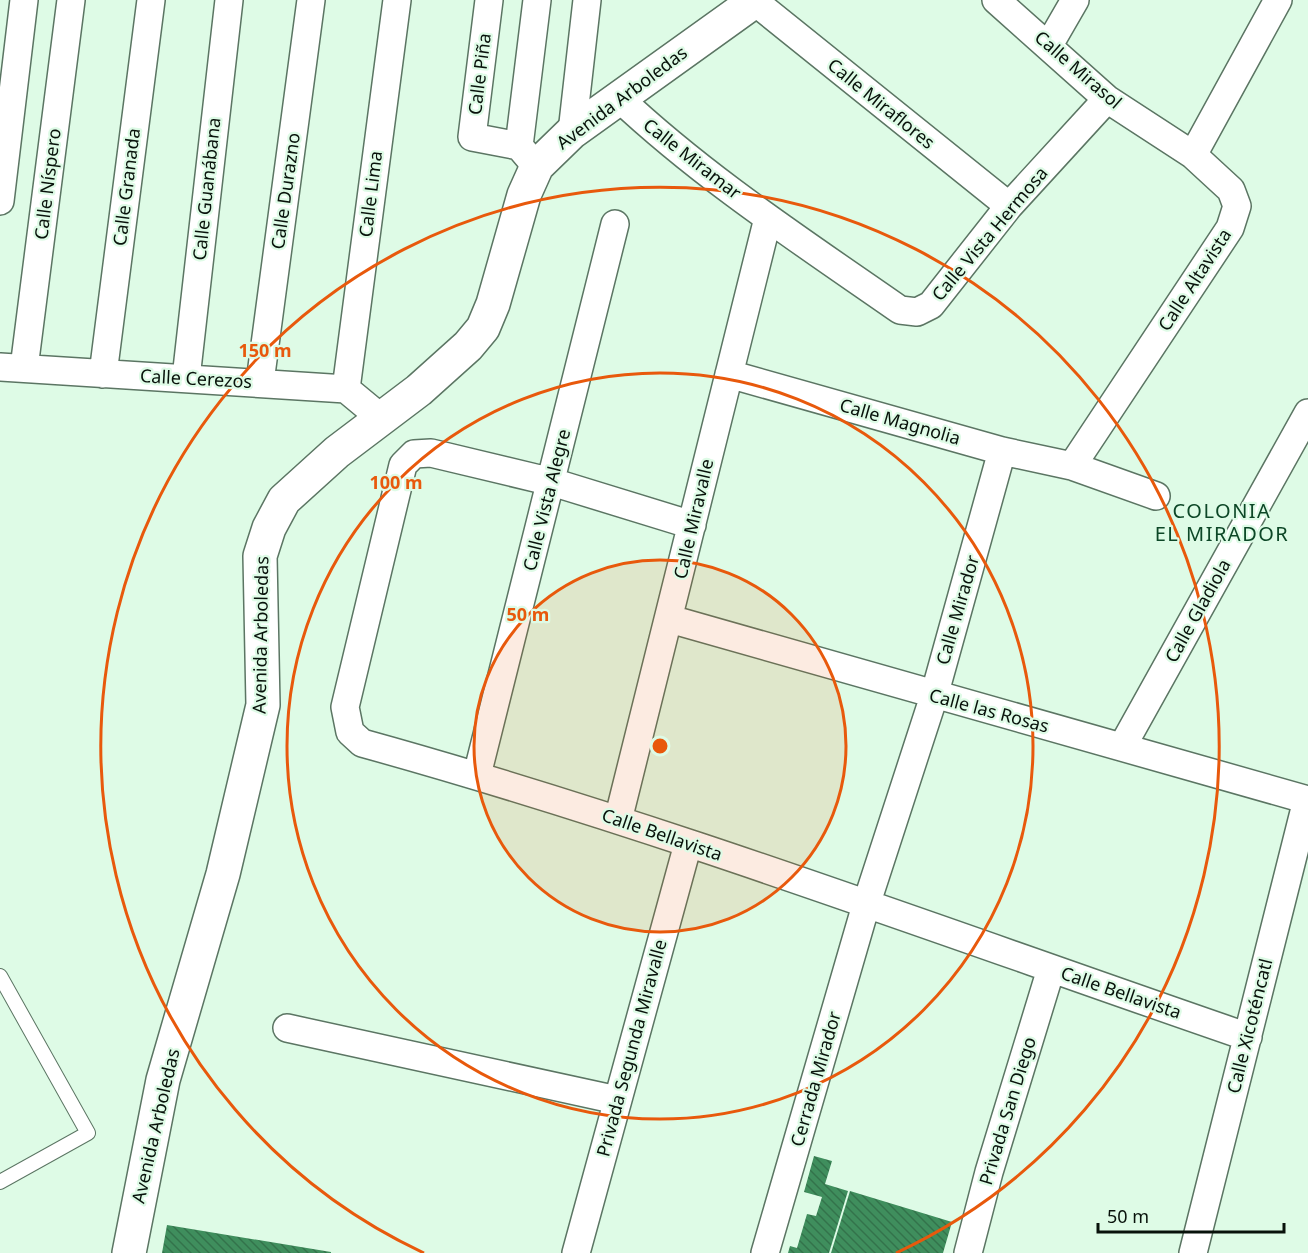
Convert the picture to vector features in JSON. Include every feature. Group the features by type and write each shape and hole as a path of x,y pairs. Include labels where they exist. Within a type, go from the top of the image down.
{"street":[{"path":"0,201 24,0"},
{"name":"Calle Níspero","path":"12,368 71,0"},
{"name":"Calle Granada","path":"103,374 151,0"},
{"name":"Calle Guanábana","path":"186,378 229,0"},
{"name":"Calle Durazno","path":"260,382 311,0"},
{"name":"Calle Lima","path":"346,389 397,0"},
{"name":"Calle Piña","path":"489,0 472,137 528,156"},
{"path":"528,156 537,0"},
{"path":"572,132 587,0"},
{"name":"Calle Mirasol","path":"996,0 1107,99 1193,155"},
{"path":"1049,45 1075,0"},
{"path":"1193,155 1278,0"},
{"name":"Avenida Arboledas","path":"129,1253 163,1080 223,874 263,705 260,556 269,528 284,500 337,452 420,390 468,346 483,328 493,304 524,195 528,156 572,132 719,13 755,1"},
{"name":"Calle Miraflores","path":"755,1 1009,206"},
{"name":"Calle Miramar","path":"618,97 642,120 768,219"},
{"name":"Calle Vista Hermosa","path":"768,219 900,310 917,312 931,305 1009,206 1107,99"},
{"name":"Calle Altavista","path":"1072,466 1230,228 1237,206 1231,190 1193,155"},
{"name":"Calle Miravalle","path":"618,819 670,619 768,219"},
{"name":"Calle Vista Alegre","path":"477,775 615,224"},
{"name":"Calle Cerezos","path":"12,368 346,389"},
{"name":"Calle Magnolia","path":"729,374 1002,451 1072,466 1156,496"},
{"path":"346,389 381,418"},
{"name":"Calle Gladiola","path":"1122,747 1308,413"},
{"name":"Calle Mirador","path":"866,905 934,696 1002,451"},
{"name":"Calle Bellavista","path":"552,482 431,453 414,454 403,465 345,706 350,732 362,743 477,775 618,819 1248,1037"},
{"path":"552,482 692,525"},
{"name":"Calle las Rosas","path":"670,619 934,696 1307,800"},
{"name":"Calle Xicoténcatl","path":"1193,1253 1307,800"},
{"name":"Privada Segunda Miravalle","path":"576,1253 688,844"},
{"name":"Cerrada Mirador","path":"765,1253 866,905"},
{"name":"Privada San Diego","path":"968,1253 989,1172 1051,969"},
{"path":"287,1028 617,1100"}],"lane":[{"path":"0,976 88,1133 0,1182"}],"building":[{"path":"814,1156 832,1161 825,1184 848,1191 829,1253 788,1253 790,1246 797,1248 807,1214 816,1216 822,1197 804,1192"},
{"path":"850,1191 952,1222 943,1253 831,1253"},
{"path":"167,1225 331,1252 331,1253 162,1253"}],"district":[{"name":"COLONIA EL MIRADOR","path":"1222,522"}]}
